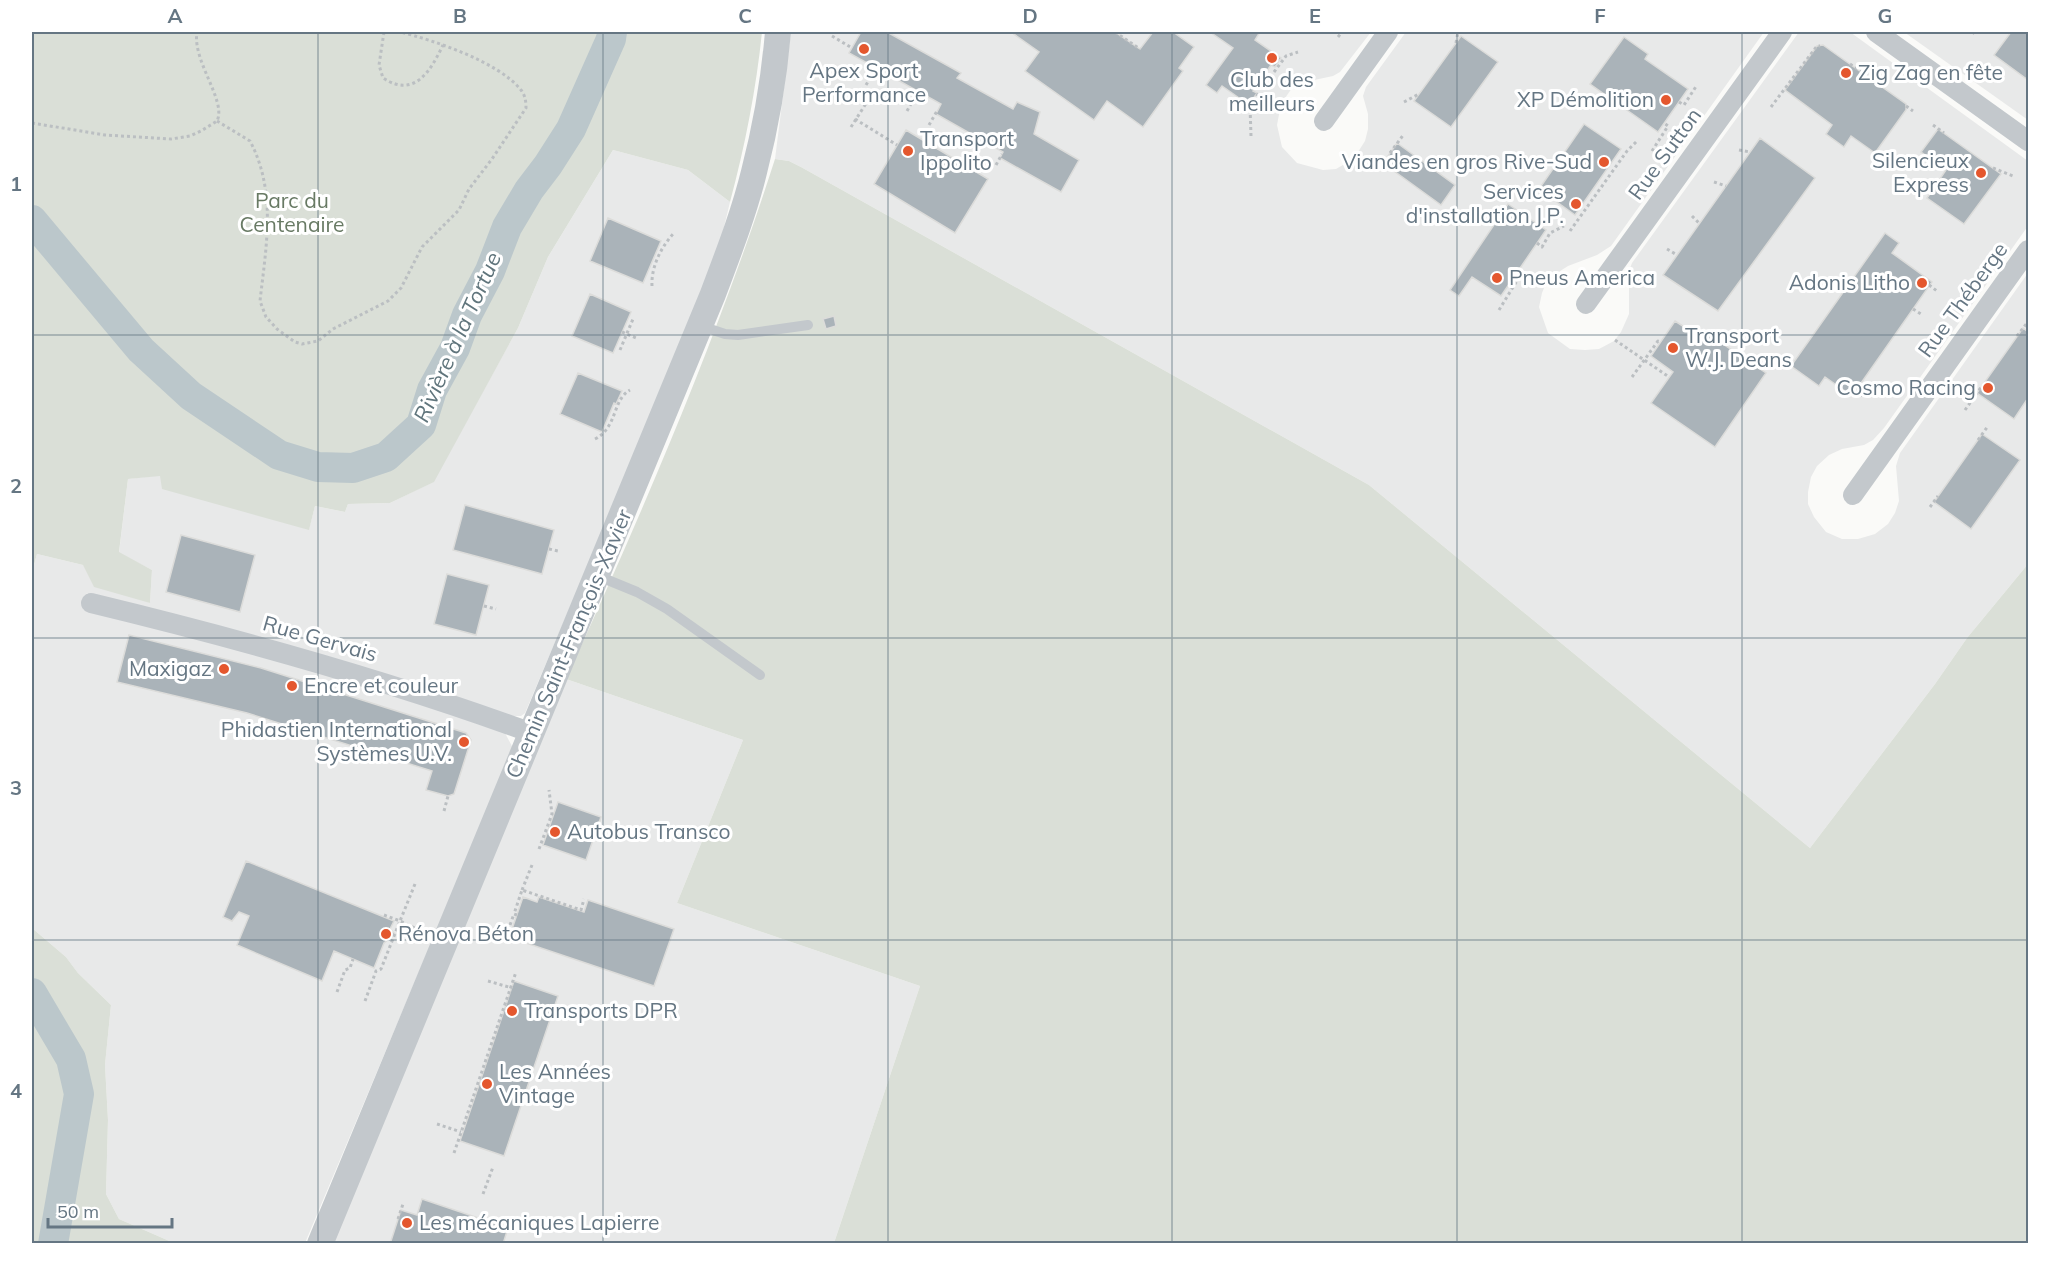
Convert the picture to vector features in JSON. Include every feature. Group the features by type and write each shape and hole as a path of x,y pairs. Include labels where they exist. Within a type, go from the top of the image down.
{"street":[{"name":"Chemin Saint-François-Xavier","path":"320,1244 700,326 732,243 754,173 768,110 778,32"},
{"path":"1324,121 1388,32"},
{"name":"Rue Sutton","path":"1586,304 1782,32"},
{"path":"1876,32 2028,141"},
{"name":"Rue Théberge","path":"1853,495 2028,250"},
{"name":"Rue Gervais","path":"91,603 317,662 466,709 532,733"}],"lane":[{"path":"700,326 725,334 738,335 808,325"},
{"path":"597,576 637,592 667,609 760,675"}],"path":[{"path":"32,123 105,135 171,139 195,134 217,121 220,114 199,59 195,42 197,32"},
{"path":"384,32 379,65 383,78 393,83 413,82 425,76 432,68 443,45"},
{"path":"217,121 247,137 253,146 265,184 268,222 260,301 266,317 288,338 302,344 318,341 333,329 388,301 401,288 422,247 459,210 469,189 492,159 509,130 524,114 526,102 521,90 507,77 462,52 400,32"},
{"path":"1117,32 1140,49"},
{"path":"1338,36 1342,32"},
{"path":"1456,44 1458,32"},
{"path":"1972,32 1977,35"},
{"path":"832,36 852,48"},
{"path":"1771,107 1817,46 1820,46"},
{"path":"1274,72 1286,56 1298,52"},
{"path":"1852,64 1867,76"},
{"path":"866,86 876,68"},
{"path":"1679,102 1684,105 1697,86"},
{"path":"851,127 874,91"},
{"path":"907,111 918,91"},
{"path":"1251,136 1250,106 1260,91"},
{"path":"1404,102 1419,94"},
{"path":"1906,106 1914,111"},
{"path":"929,125 937,111"},
{"path":"855,119 897,145"},
{"path":"1652,151 1668,126 1664,123"},
{"path":"1933,125 1944,133"},
{"path":"1390,153 1404,134"},
{"path":"1570,231 1623,155 1637,141"},
{"path":"1739,150 1750,152"},
{"path":"1619,153 1623,155"},
{"path":"996,165 1002,154"},
{"path":"1610,165 1614,168"},
{"path":"1993,168 2013,176"},
{"path":"1600,179 1604,182"},
{"path":"1714,182 1726,186"},
{"path":"1590,193 1594,196"},
{"path":"1581,207 1585,210"},
{"path":"1692,216 1700,224"},
{"path":"1537,243 1542,247 1550,233 1564,226"},
{"path":"652,286 651,275 654,262 664,244 674,233"},
{"path":"1667,249 1677,255"},
{"path":"1499,310 1518,279 1514,277"},
{"path":"1929,285 1937,291"},
{"path":"1511,290 1515,293"},
{"path":"1504,292 1508,295"},
{"path":"1913,309 1921,314"},
{"path":"620,350 633,319"},
{"path":"2017,336 2027,323"},
{"path":"622,333 636,338"},
{"path":"1615,340 1669,377"},
{"path":"1632,377 1658,340 1660,342"},
{"path":"1965,410 1982,386"},
{"path":"596,439 606,434 620,397 630,390"},
{"path":"1855,391 1863,396"},
{"path":"1978,440 1988,426"},
{"path":"1930,507 1938,496"},
{"path":"549,549 558,551"},
{"path":"484,606 496,609"},
{"path":"539,849 553,814 549,789"},
{"path":"444,811 448,796"},
{"path":"510,925 532,865"},
{"path":"365,1001 376,971 381,969 415,884"},
{"path":"522,890 581,910 585,898"},
{"path":"384,915 417,929"},
{"path":"337,992 345,970 350,968 353,959"},
{"path":"454,1153 516,972"},
{"path":"488,981 511,988"},
{"path":"437,1124 462,1132"},
{"path":"483,1194 493,1167"},
{"path":"398,1219 403,1204"}],"shaded area":[{"path":"791,32 1371,32 1340,72 1333,76 1300,83 1292,88 1281,104 1277,125 1282,147 1297,163 1323,170 1336,169 1348,162 1365,141 1368,114 1363,96 1366,87 1406,32 1764,32 1611,246 1597,255 1568,266 1546,283 1539,307 1548,333 1570,349 1585,350 1599,349 1614,341 1621,332 1629,314 1629,271 1632,263 1799,32 1850,32 2028,161 2028,226 1884,428 1873,440 1864,445 1842,449 1829,455 1817,466 1811,477 1808,504 1814,517 1826,532 1842,539 1858,539 1875,534 1888,524 1899,501 1896,466 1900,453 2028,273 2028,564 1967,638 1935,684 1810,848 1369,485 801,167 789,161 775,159"},
{"path":"1904,32 2028,32 2028,120"},
{"path":"613,150 688,170 730,202 719,248 692,319 525,713 521,716 513,716 156,610 87,593 83,609 307,668 463,718 505,733 513,748 305,1243 174,1243 119,1219 106,1194 108,1120 105,1065 111,1005 78,973 66,957 32,928 32,572 37,554 83,565 150,603 152,570 119,553 128,479 161,475 309,529 315,506 345,512 348,504 390,503 433,482 518,328 548,257"},
{"path":"566,679 743,740 677,903 920,986 834,1243 332,1244"}],"green space":[{"name":"Parc du Centenaire","path":"32,32 762,32 749,118 730,202 688,170 613,150 548,257 518,328 434,482 390,503 348,504 345,512 315,506 309,530 162,489 160,476 128,479 119,552 152,570 150,603 94,587 83,565 37,554 32,572"},
{"path":"775,159 789,161 801,167 1369,485 1810,848 1935,684 1967,638 2028,564 2028,1243 834,1243 920,986 677,903 743,740 566,679 624,551 678,422 729,291"},
{"path":"32,928 66,957 78,973 111,1005 105,1065 108,1120 106,1194 119,1219 174,1243 32,1243"}],"building":[{"path":"861,32 887,32 961,73 957,78 1013,109 1017,102 1040,112 1034,134 1079,160 1061,192 1000,158 1003,152 936,114 941,104 849,53"},
{"path":"1011,32 1115,32 1140,49 1153,32 1173,32 1194,47 1179,68 1183,71 1143,127 1107,101 1094,120 1025,71 1039,52"},
{"path":"1210,32 1260,32 1255,40 1281,58 1275,67 1271,65 1253,91 1257,93 1249,105 1222,86 1217,93 1206,85 1233,48"},
{"path":"2011,32 2028,32 2028,80 1994,55"},
{"path":"1461,36 1498,62 1451,127 1414,101"},
{"path":"1624,37 1648,54 1645,59 1688,89 1658,132 1590,84"},
{"path":"1823,45 1906,104 1906,110 1875,153 1851,136 1844,147 1826,134 1832,125 1785,90 1817,46"},
{"path":"1584,124 1621,149 1575,215 1539,189"},
{"path":"1938,129 2001,174 1964,224 1927,198 1946,170 1921,152"},
{"path":"906,130 988,179 955,233 874,184"},
{"path":"1760,138 1815,178 1718,311 1663,275"},
{"path":"1397,143 1455,185 1441,205 1383,163"},
{"path":"1508,204 1546,230 1501,296 1472,277 1459,296 1450,290"},
{"path":"608,218 661,241 643,283 590,261"},
{"path":"1885,233 1899,243 1892,253 1932,282 1852,396 1825,377 1819,386 1791,366"},
{"path":"590,294 631,312 613,353 572,336"},
{"path":"834,316 836,326 826,329 823,319"},
{"path":"1675,321 1698,336 1702,330 1766,373 1715,447 1651,403 1673,372 1651,356"},
{"path":"2023,328 2028,332 2028,398 2014,419 1977,393"},
{"path":"578,373 622,391 616,404 614,403 602,432 560,414"},
{"path":"1982,434 2020,460 1971,529 1934,502"},
{"path":"465,505 554,530 542,574 453,550"},
{"path":"181,535 255,555 240,612 166,592"},
{"path":"447,574 489,585 476,635 434,624"},
{"path":"129,635 261,668 466,733 471,740 454,794 448,796 426,790 432,771 247,713 117,682"},
{"path":"558,802 601,817 586,860 543,845"},
{"path":"246,861 394,921 390,929 395,934 384,943 374,968 334,951 322,981 237,945 249,916 239,912 232,921 223,917"},
{"path":"523,897 537,902 539,897 584,912 588,900 674,929 654,986 523,942 524,937 511,932"},
{"path":"514,981 558,996 504,1156 460,1141"},
{"path":"422,1199 508,1228 503,1244 390,1244 401,1210 417,1215"}],"waterway":[{"name":"Rivière à la Tortue","path":"32,220 141,350 191,396 279,455 318,467 353,468 386,457 421,425 432,390 455,348 467,315 490,271 507,227 529,190 571,129 611,39 612,32"},
{"name":"Rivière à la Tortue","path":"32,993 71,1059 79,1094 53,1244"}],"place":[{"name":"Apex Sport Performance","path":"864,49"},
{"name":"Club des meilleurs","path":"1272,58"},
{"name":"Zig Zag en fête","path":"1846,73"},
{"name":"XP Démolition","path":"1666,100"},
{"name":"Transport Ippolito","path":"908,151"},
{"name":"Viandes en gros Rive-Sud","path":"1604,162"},
{"name":"Silencieux Express","path":"1981,173"},
{"name":"Services d'installation J.P.","path":"1576,204"},
{"name":"Pneus America","path":"1497,278"},
{"name":"Adonis Litho","path":"1922,283"},
{"name":"Transport W.J. Deans","path":"1673,348"},
{"name":"Cosmo Racing","path":"1988,388"},
{"name":"Maxigaz","path":"224,669"},
{"name":"Encre et couleur","path":"292,686"},
{"name":"Phidastien International Systèmes U.V.","path":"464,742"},
{"name":"Autobus Transco","path":"555,832"},
{"name":"Rénova Béton","path":"386,934"},
{"name":"Transports DPR","path":"512,1011"},
{"name":"Les Années Vintage","path":"487,1084"},
{"name":"Les mécaniques Lapierre","path":"407,1223"}]}
